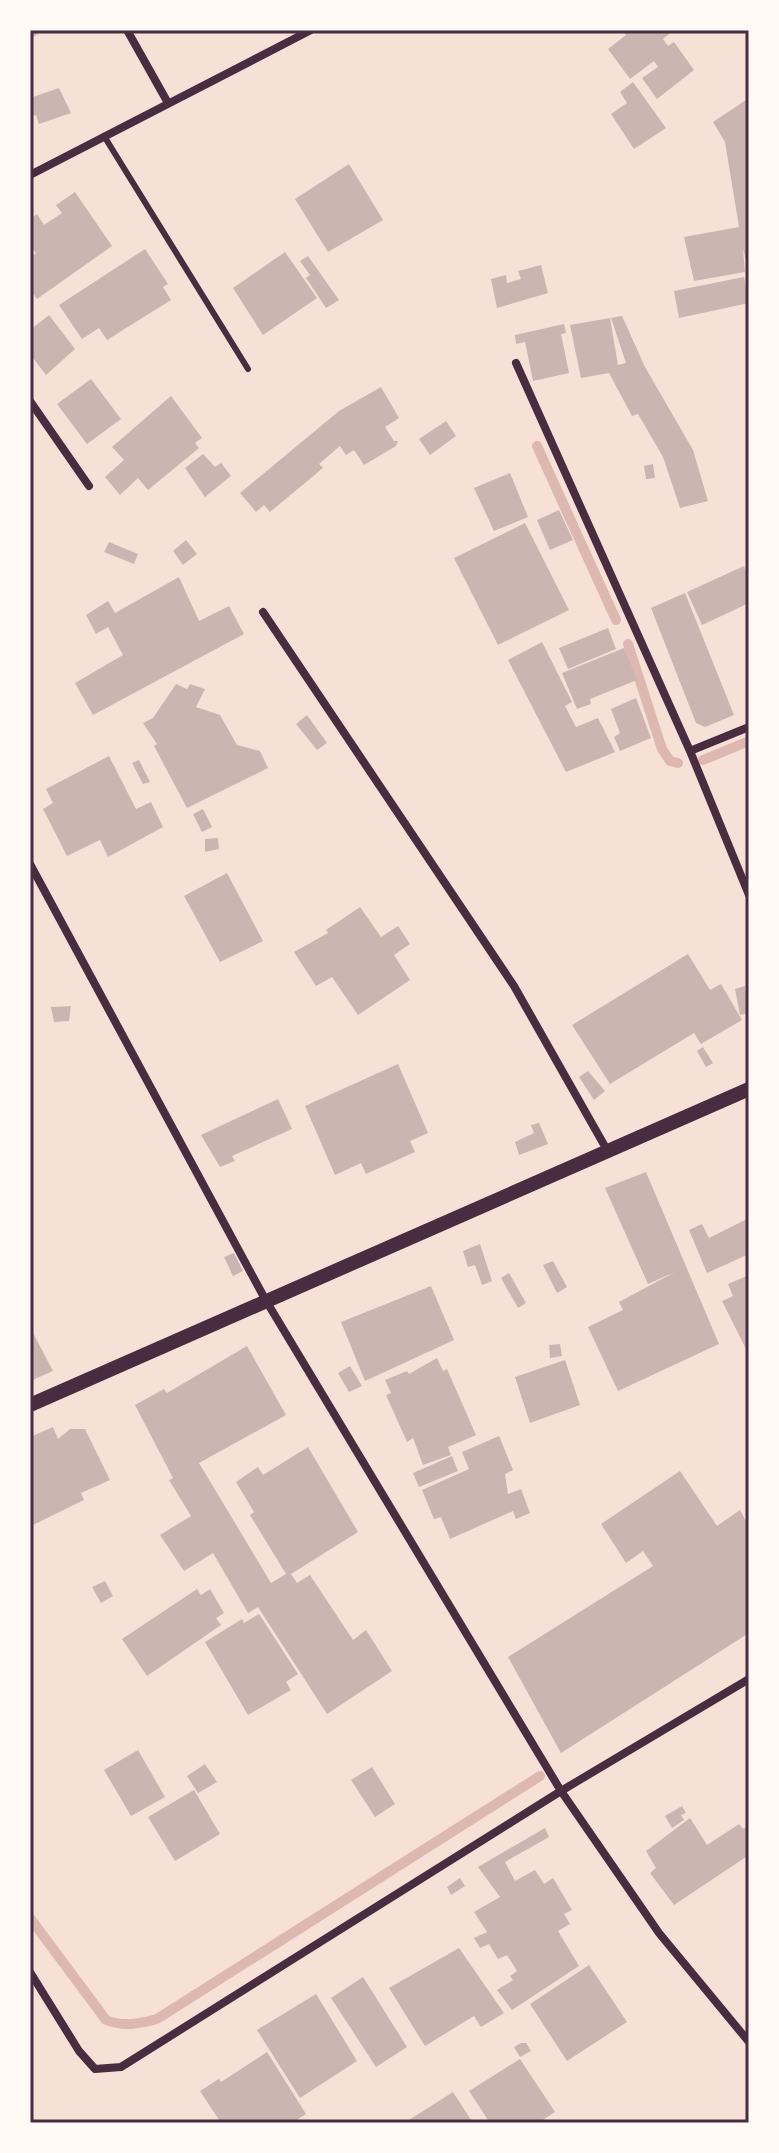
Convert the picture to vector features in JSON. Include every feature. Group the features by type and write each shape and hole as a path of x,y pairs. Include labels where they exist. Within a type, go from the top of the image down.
{"street":[{"path":"127,30 168,103"},
{"path":"30,175 311,30"},
{"path":"516,363 690,751 749,895"},
{"path":"30,401 89,486"},
{"path":"263,612 514,986 607,1150"},
{"path":"690,751 749,727"},
{"path":"30,864 265,1299 561,1791 659,1933 749,2042"},
{"path":"30,1405 265,1299 749,1089"},
{"path":"30,1972 79,2051 95,2069 121,2067 561,1791 749,1679"}],"lane":[{"path":"104,136 248,369"}],"building":[{"path":"30,30 40,30 41,32 30,39"},
{"path":"622,30 674,30 663,39 668,46 674,42 694,70 657,99 642,78 658,67 654,61 630,79 608,49 626,35"},
{"path":"633,82 666,128 634,149 611,114 627,103 620,92"},
{"path":"59,88 71,113 39,124 36,115 32,116 30,98"},
{"path":"749,98 749,276 743,248 745,272 694,281 684,237 739,227 725,142 713,122"},
{"path":"349,164 383,220 328,252 295,199"},
{"path":"75,192 112,246 37,299 30,289 30,257 36,253 30,245 30,219 37,214 44,225 62,213 56,205"},
{"path":"145,249 168,284 163,287 171,300 107,340 99,328 82,339 59,305"},
{"path":"285,252 317,298 263,335 233,288"},
{"path":"308,256 339,300 326,308 306,278 310,275 300,261"},
{"path":"541,265 548,293 497,308 491,279 506,275 507,283 521,279 518,271"},
{"path":"744,277 749,303 679,318 674,291"},
{"path":"49,315 75,349 46,375 30,354 30,330"},
{"path":"622,316 645,367 693,450 708,501 680,508 663,457 638,414 632,416 609,373 581,378 570,325 610,318 618,365 626,363 611,318"},
{"path":"564,324 566,333 561,334 569,373 533,381 525,342 516,344 515,335"},
{"path":"91,379 121,419 87,444 57,404"},
{"path":"381,387 399,418 385,427 394,441 398,441 396,446 364,465 354,450 346,455 340,446 319,464 323,468 270,512 264,505 256,512 240,493 339,411"},
{"path":"171,396 202,438 195,443 199,448 148,490 138,478 120,495 105,477 124,460 112,447"},
{"path":"446,421 456,436 430,455 419,439"},
{"path":"203,454 215,467 221,463 231,476 205,497 185,468"},
{"path":"653,464 655,478 646,479 644,466"},
{"path":"510,473 528,517 494,531 474,488"},
{"path":"559,510 573,540 550,550 537,520"},
{"path":"525,523 569,610 498,645 454,558"},
{"path":"186,540 197,554 183,565 173,551"},
{"path":"109,542 138,554 134,564 104,552"},
{"path":"744,566 749,580 749,603 702,625 687,592"},
{"path":"179,577 199,621 229,606 244,634 93,715 75,683 123,655 108,627 96,634 86,615 108,601 115,613"},
{"path":"685,593 734,715 705,727 696,723 651,608"},
{"path":"608,628 616,649 568,669 559,648"},
{"path":"542,642 572,702 565,706 576,727 598,718 615,752 566,772 508,660"},
{"path":"624,648 637,680 590,699 591,704 577,709 562,673"},
{"path":"176,684 187,689 190,684 205,689 196,707 220,715 237,745 260,751 268,768 187,808 154,746 157,744 143,723 153,718"},
{"path":"636,698 651,738 620,751 614,737 620,733 611,709"},
{"path":"307,715 327,743 317,750 296,724"},
{"path":"109,756 136,809 151,802 163,827 108,857 100,840 67,856 43,809 53,803 46,789"},
{"path":"139,760 150,782 143,784 132,763"},
{"path":"203,809 212,827 202,832 193,814"},
{"path":"218,838 219,849 205,852 205,839"},
{"path":"227,873 263,941 220,962 184,896"},
{"path":"360,907 381,937 398,926 410,944 394,955 410,980 358,1015 332,977 316,986 294,952 328,933 326,930"},
{"path":"688,954 710,990 721,984 742,1020 701,1044 694,1033 610,1084 572,1025"},
{"path":"745,986 749,1013 740,1015 735,989"},
{"path":"71,1006 69,1021 54,1022 51,1007"},
{"path":"703,1047 713,1063 706,1067 697,1051"},
{"path":"398,1064 428,1133 410,1141 415,1152 366,1174 361,1163 335,1175 305,1106"},
{"path":"588,1071 605,1091 594,1100 579,1077"},
{"path":"278,1099 292,1129 232,1156 235,1161 220,1167 201,1135"},
{"path":"539,1123 548,1144 519,1155 515,1142 534,1133 531,1125"},
{"path":"646,1172 719,1344 618,1391 588,1327 623,1310 619,1302 675,1272 648,1284 605,1188"},
{"path":"749,1218 749,1254 707,1273 689,1230 702,1224 709,1238"},
{"path":"480,1244 492,1281 482,1285 475,1265 468,1267 463,1251"},
{"path":"234,1253 243,1271 233,1276 224,1257"},
{"path":"553,1261 567,1287 557,1293 543,1265"},
{"path":"509,1273 526,1303 518,1308 501,1278"},
{"path":"749,1275 749,1355 722,1301 733,1296 728,1284"},
{"path":"431,1286 454,1340 365,1381 341,1322"},
{"path":"30,1327 53,1371 30,1381"},
{"path":"560,1344 562,1356 550,1358 549,1345"},
{"path":"247,1346 286,1415 199,1463 271,1583 286,1574 250,1515 254,1512 236,1482 258,1467 263,1475 308,1447 358,1532 291,1574 297,1583 310,1575 353,1640 366,1630 392,1671 327,1714 258,1607 248,1613 213,1553 184,1571 160,1535 191,1516 169,1480 173,1478 135,1405 164,1389 167,1393"},
{"path":"437,1358 443,1371 447,1369 476,1435 448,1447 451,1455 423,1465 413,1438 407,1442 386,1395 391,1393 385,1380 407,1371 409,1374"},
{"path":"565,1360 580,1405 530,1423 515,1377"},
{"path":"350,1366 362,1386 349,1392 338,1373"},
{"path":"53,1427 58,1439 70,1429 85,1429 110,1480 81,1493 84,1500 33,1525 30,1437"},
{"path":"499,1436 513,1470 505,1474 508,1494 521,1489 530,1513 516,1519 513,1511 450,1539 441,1517 434,1519 422,1490 469,1469 462,1452"},
{"path":"452,1456 458,1471 419,1487 413,1473"},
{"path":"680,1471 717,1526 740,1510 749,1527 749,1633 561,1753 508,1657 653,1566 643,1551 626,1563 601,1524"},
{"path":"105,1581 113,1596 101,1603 92,1587"},
{"path":"197,1589 201,1595 210,1589 224,1613 216,1618 221,1625 147,1676 122,1639"},
{"path":"259,1614 298,1674 286,1682 291,1690 248,1715 205,1642 242,1619 244,1623"},
{"path":"138,1750 165,1797 131,1816 104,1770"},
{"path":"205,1764 217,1782 198,1793 187,1776"},
{"path":"372,1767 395,1804 375,1817 351,1780"},
{"path":"194,1790 220,1834 175,1861 148,1817"},
{"path":"682,1806 686,1813 681,1815 684,1820 672,1828 665,1816"},
{"path":"690,1818 707,1845 739,1824 743,1829 749,1825 749,1855 674,1905 650,1873 656,1868 646,1851"},
{"path":"545,1828 549,1837 505,1862 515,1881 535,1870 544,1884 553,1878 572,1910 564,1914 570,1924 558,1931 579,1966 512,2010 497,1990 513,1980 510,1976 517,1971 507,1955 498,1959 489,1944 480,1948 474,1938 487,1932 474,1912 500,1897 478,1867"},
{"path":"460,1878 465,1886 451,1895 447,1887"},
{"path":"459,1948 504,2013 481,2027 474,2016 425,2046 389,1988"},
{"path":"589,1965 627,2022 567,2061 530,2004"},
{"path":"363,1977 407,2047 376,2067 331,1998"},
{"path":"316,1994 357,2061 300,2098 257,2030"},
{"path":"526,2043 531,2051 520,2057 514,2047"},
{"path":"267,2052 306,2114 292,2123 221,2123 200,2091 219,2079 221,2082"},
{"path":"520,2059 555,2112 538,2123 490,2123 469,2091"},
{"path":"453,2092 473,2123 410,2123 409,2120"}],"waterway":[{"path":"537,446 616,620"},
{"path":"628,644 662,749 670,761 678,763"},
{"path":"703,760 749,741"},
{"path":"30,1918 106,2020 131,2024 157,2019 540,1776"}]}
